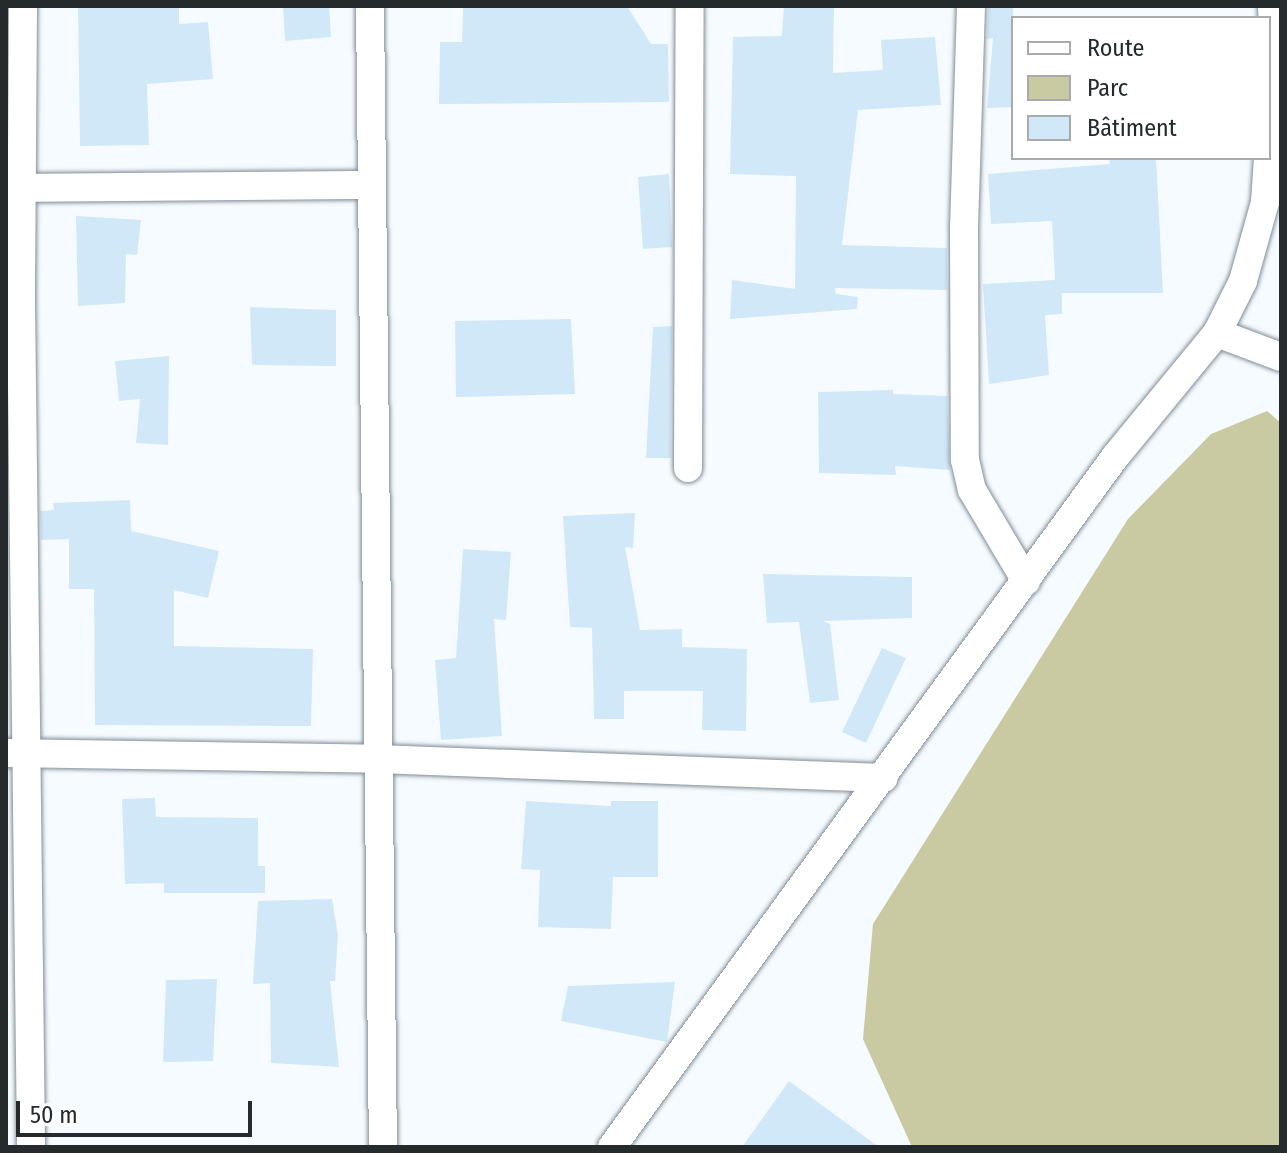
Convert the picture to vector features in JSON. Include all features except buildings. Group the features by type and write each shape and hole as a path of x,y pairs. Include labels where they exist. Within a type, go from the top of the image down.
{"street":[{"path":"23,6 24,188 14,301 16,753 31,1147"},
{"path":"370,6 383,1147"},
{"path":"688,468 690,6"},
{"path":"971,6 964,226 965,460 972,490 1026,581"},
{"path":"1271,122 1277,46 1272,6"},
{"path":"612,1147 884,778 1115,457 1217,333 1243,281 1265,202 1268,160"},
{"path":"24,188 371,185"},
{"path":"1217,333 1281,357"},
{"path":"16,753 378,759 884,778"}],"green space":[{"path":"1267,411 1281,423 1281,1147 912,1147 863,1039 873,924 1128,519 1211,434"}]}
